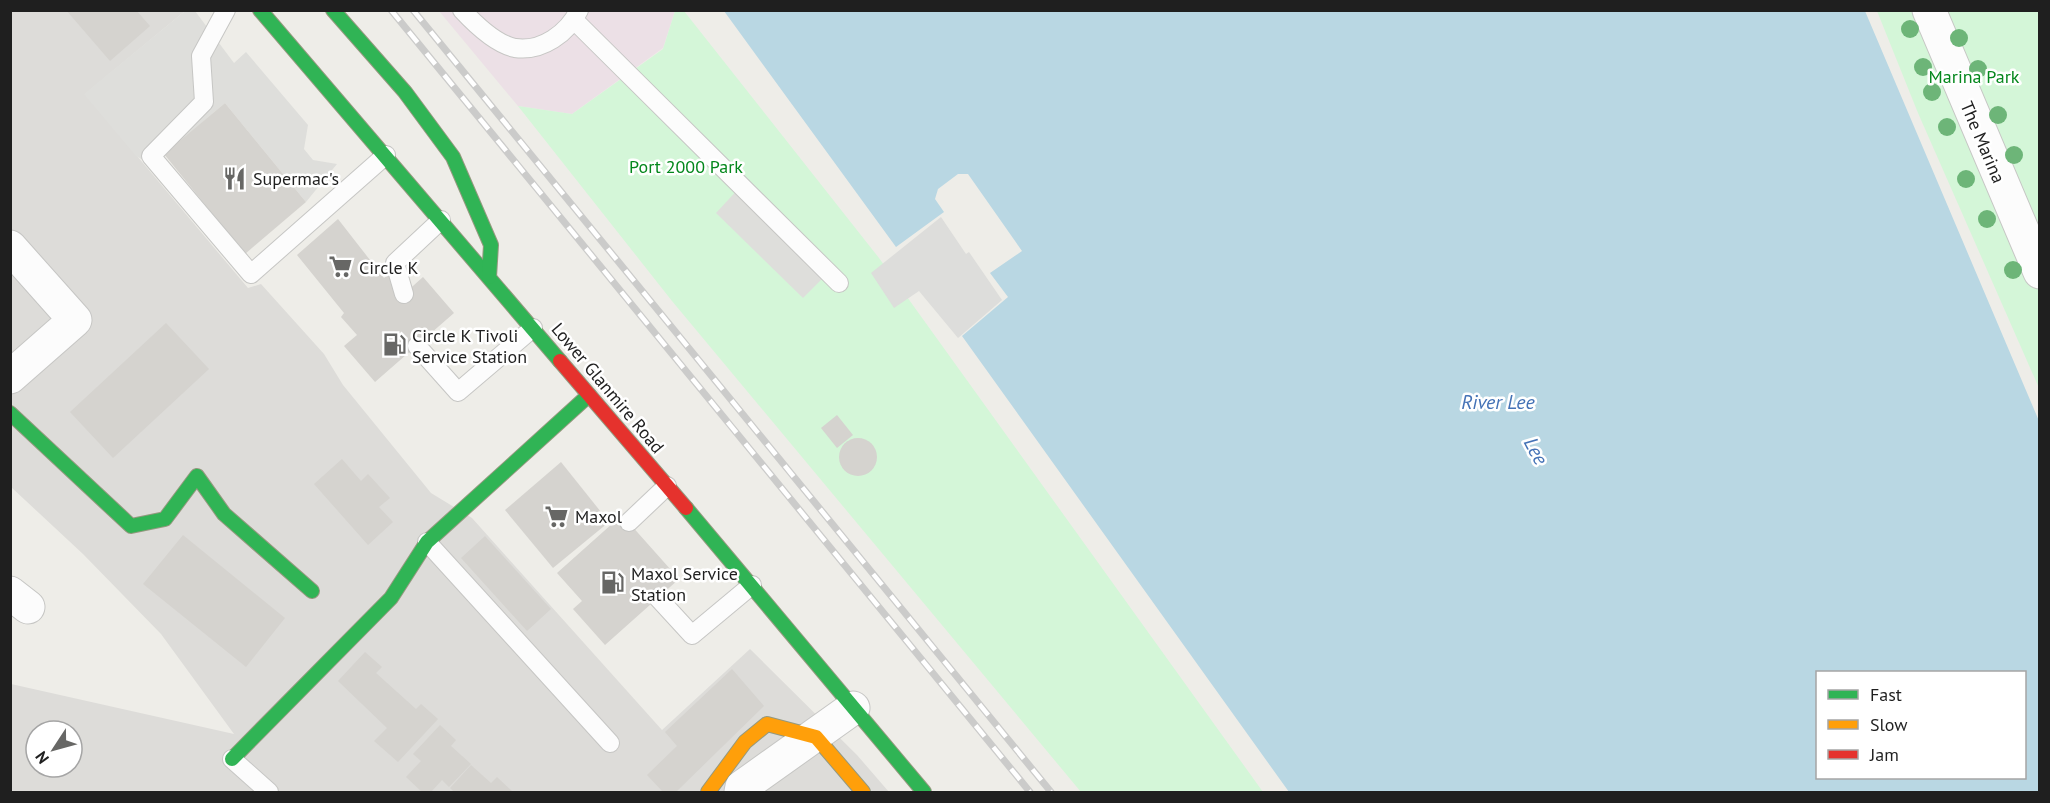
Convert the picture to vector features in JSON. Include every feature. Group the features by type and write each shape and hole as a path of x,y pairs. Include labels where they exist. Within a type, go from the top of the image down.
{"main road":[{"name":"Lower Glanmire Road","path":"260,10 752,585 924,792"},
{"path":"333,10 405,92 453,157 491,245 489,277"},
{"path":"232,759 391,598 427,542 589,395"},
{"path":"10,413 131,526 165,519 196,476 224,514 312,591"},
{"path":"708,792 745,742 767,724 816,737 863,792"}],"street":[{"name":"The Marina","path":"1929,10 2040,272"},
{"path":"10,247 75,320 10,377"},
{"path":"741,792 742,787 816,737 853,708"}],"lane":[{"path":"226,10 201,56 204,102 151,156 251,274 386,155"},
{"path":"462,10 499,41 515,48 533,47 549,42 564,32 577,15 839,283"},
{"path":"404,294 395,263 441,220"},
{"path":"417,346 458,392 533,328"},
{"path":"629,522 667,486"},
{"path":"427,542 610,743"},
{"path":"658,598 692,635 752,585"},
{"path":"232,759 268,792"}],"shaded area":[{"path":"10,11 185,11 85,94 248,288 261,284 324,354 343,385 431,493 472,518 662,730 750,649 857,755 889,792 11,792 11,684 234,734 161,634 83,554 11,487"},
{"path":"185,11 195,11 234,63 246,52 308,125 304,149 313,160 337,164 306,202 225,103 152,165 136,156 84,94"},
{"path":"439,11 675,11 663,48 572,114 518,106"},
{"path":"741,186 829,272 803,298 716,213"}],"green space":[{"name":"Port 2000 Park","path":"675,11 684,11 879,258 1263,792 1081,792 672,301 518,106 572,114 663,49"},
{"name":"Marina Park","path":"1877,11 2039,11 2039,388 1918,113"}],"water":[{"name":"River Lee","path":"724,11 1865,11 2039,421 2039,792 1289,792 962,336 1008,297 990,273 1022,251 968,174 958,174 938,189 935,199 944,212 896,247"}],"pier":[{"path":"941,217 966,254 969,252 1002,300 958,338 919,291 894,308 871,273"}],"building":[{"path":"66,10 136,10 150,26 110,61"},
{"name":"Supermac's","path":"225,103 306,202 245,254 164,154"},
{"path":"338,219 384,278 388,275 404,294 423,277 454,313 375,382 344,346 357,335 341,317 344,313 297,255"},
{"path":"166,323 209,369 113,458 70,412"},
{"path":"837,415 853,435 837,448 821,428"},
{"path":"858,438 872,443 877,457 872,471 858,476 844,471 839,457 844,443"},
{"path":"342,459 361,481 368,474 390,498 379,507 393,522 368,545 314,484"},
{"name":"Maxol","path":"561,462 609,522 553,568 505,510"},
{"path":"622,515 679,579 605,645 573,609 582,601 557,573"},
{"path":"183,535 285,618 246,667 143,584"},
{"path":"485,536 551,609 527,631 461,558"},
{"path":"365,652 382,667 376,673 416,709 421,704 438,719 398,762 374,741 387,728 338,681"},
{"path":"732,669 764,706 676,792 663,792 647,775 677,746 665,732"},
{"path":"440,725 456,740 451,746 471,764 449,787 442,780 431,792 422,792 406,777 421,761 413,754"},
{"path":"471,765 491,783 497,777 513,792 454,792 450,788"}],"railway":[{"path":"391,10 1030,792"},
{"path":"413,10 1051,792"}],"traffic: fast":[{"path":"260,10 560,361"},
{"path":"333,10 405,92 453,157 491,245 489,277"},
{"path":"232,759 391,598 427,542 589,395"},
{"path":"10,413 131,526 165,519 197,476 224,514 312,591"},
{"path":"686,508 924,792"}],"traffic: slow":[{"path":"708,792 745,742 767,724 816,737 863,792"}],"traffic: jam":[{"path":"560,361 686,508"}],"place":[{"name":"Supermac's","path":"235,178"},
{"name":"Circle K","path":"341,267"},
{"name":"Circle K Tivoli Service Station","path":"394,345"},
{"name":"Maxol","path":"557,516"},
{"name":"Maxol Service Station","path":"613,583"}],"water label":[{"name":"Lee","path":"1536,451"}]}
